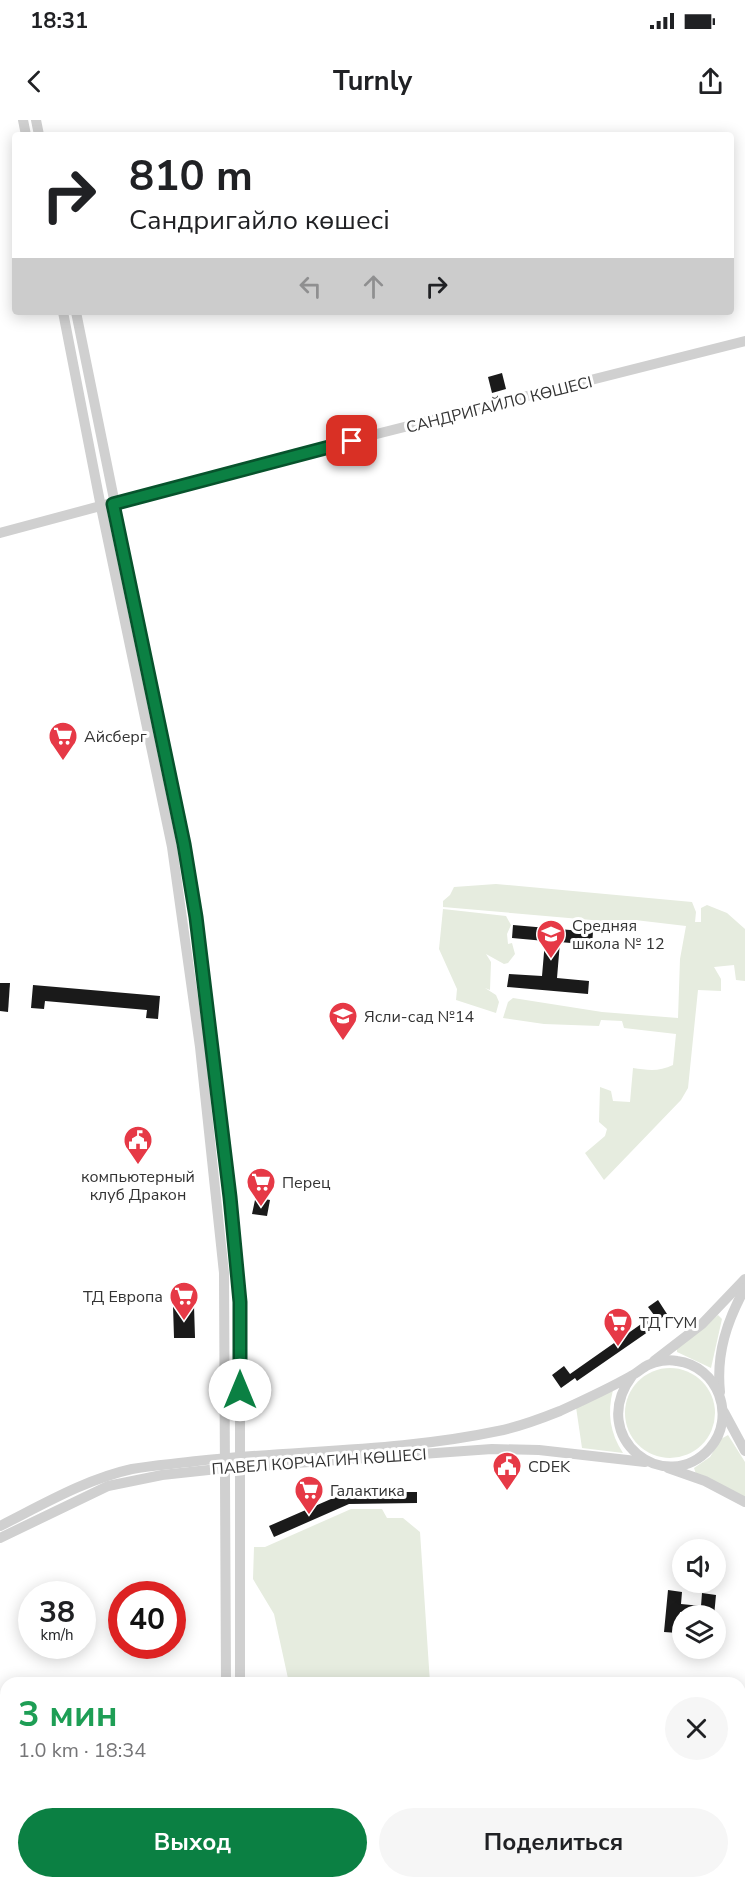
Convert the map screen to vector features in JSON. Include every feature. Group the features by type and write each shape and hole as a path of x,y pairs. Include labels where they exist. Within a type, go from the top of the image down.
{"street":[{"path":"64,315 180,894 200,1047 224,1273 226,1677"},
{"path":"77,315 113,504 175,798 196,917 230,1197 240,1302 240,1677"},
{"name":"САНДРИГАЙЛО КӨШЕСІ","path":"101,507 237,470 745,341"},
{"path":"0,533 101,507"},
{"path":"162,800 175,798"},
{"path":"216,1198 230,1197"},
{"path":"745,1279 702,1324 633,1376 621,1395 617,1416 620,1431 627,1444 638,1455 655,1464 705,1481 745,1502"},
{"path":"655,1464 673,1466 699,1457 710,1448 717,1437 722,1424 723,1410 720,1353 724,1332 745,1288"},
{"path":"648,1365 663,1360 678,1360 692,1365 705,1373 715,1384 721,1398"},
{"name":"ПАВЕЛ КОРЧАГИН КӨШЕСІ","path":"298,1458 498,1431 559,1412 633,1376"},
{"path":"723,1410 745,1451"},
{"name":"ПАВЕЛ КОРЧАГИН КӨШЕСІ","path":"0,1526 106,1476 226,1463 492,1449 592,1454 655,1464"},
{"name":"ПАВЕЛ КОРЧАГИН КӨШЕСІ","path":"0,1538 108,1486 161,1470"}],"shaded area":[{"path":"496,884 692,902 696,912 695,922 701,922 701,908 707,905 727,913 745,929 745,981 736,980 734,965 714,967 721,979 721,991 698,990 688,1088 681,1100 604,1180 585,1153 605,1136 607,1129 599,1122 600,1087 611,1091 613,1101 630,1102 633,1068 658,1070 673,1065 676,1034 624,1028 622,1021 601,1020 599,1026 544,1024 503,1018 508,1002 513,998 602,1012 678,1018 680,959 686,926 635,920 603,921 443,907 443,901 454,887"},
{"path":"443,909 506,916 511,925 507,934 508,944 512,943 515,954 508,963 504,964 486,954 491,962 490,990 485,988 496,995 499,1002 496,1013 456,1000 457,989 439,949"},
{"path":"718,1315 722,1319 711,1368 677,1352 677,1348"},
{"path":"670,1368 687,1371 702,1381 712,1396 715,1413 712,1430 702,1445 687,1455 670,1458 653,1455 638,1445 628,1430 625,1413 628,1396 638,1381 653,1371"},
{"path":"613,1390 610,1407 611,1423 615,1438 623,1453 582,1448 576,1407"},
{"path":"728,1435 745,1462 745,1497 696,1474 694,1468 710,1457 721,1439"},
{"path":"351,1509 382,1509 387,1518 403,1518 420,1532 430,1677 288,1677 274,1614 253,1579 254,1547 265,1547"}],"building":[{"path":"502,373 506,389 492,393 488,377"},
{"name":"Средняя школа № 12","path":"513,925 593,932 592,945 560,942 557,978 589,981 588,994 507,987 509,974 542,976 545,941 512,938"},
{"path":"0,983 10,983 8,1012 0,1011"},
{"path":"33,985 160,996 158,1019 146,1018 147,1010 45,1001 44,1009 31,1008"},
{"name":"Перец","path":"260,1198 270,1200 267,1216 252,1214 255,1200"},
{"name":"ТД ГУМ","path":"658,1300 667,1314 653,1324 655,1327 577,1381 575,1378 561,1388 552,1375 564,1366 570,1374 654,1315 648,1307"},
{"name":"ТД Европа","path":"194,1305 195,1338 174,1338 173,1306"},
{"name":"Галактика","path":"347,1492 417,1492 417,1503 349,1504 274,1537 269,1526"},
{"path":"668,1590 672,1591 672,1593 682,1593 681,1604 691,1605 672,1605 672,1633 664,1632"},
{"path":"702,1593 716,1595 715,1605 701,1605"}],"place":[{"name":"Айсберг","path":"63,762"},
{"name":"Средняя школа № 12","path":"551,960"},
{"name":"Ясли-сад №14","path":"343,1042"},
{"name":"компьютерный клуб Дракон","path":"138,1166"},
{"name":"Перец","path":"261,1208"},
{"name":"ТД Европа","path":"184,1322"},
{"name":"ТД ГУМ","path":"618,1348"},
{"name":"CDEK","path":"507,1492"},
{"name":"Галактика","path":"309,1516"}],"route":[{"path":"240,1390 240,1302 230,1197 196,917 184,844 113,504 352,441"}]}
